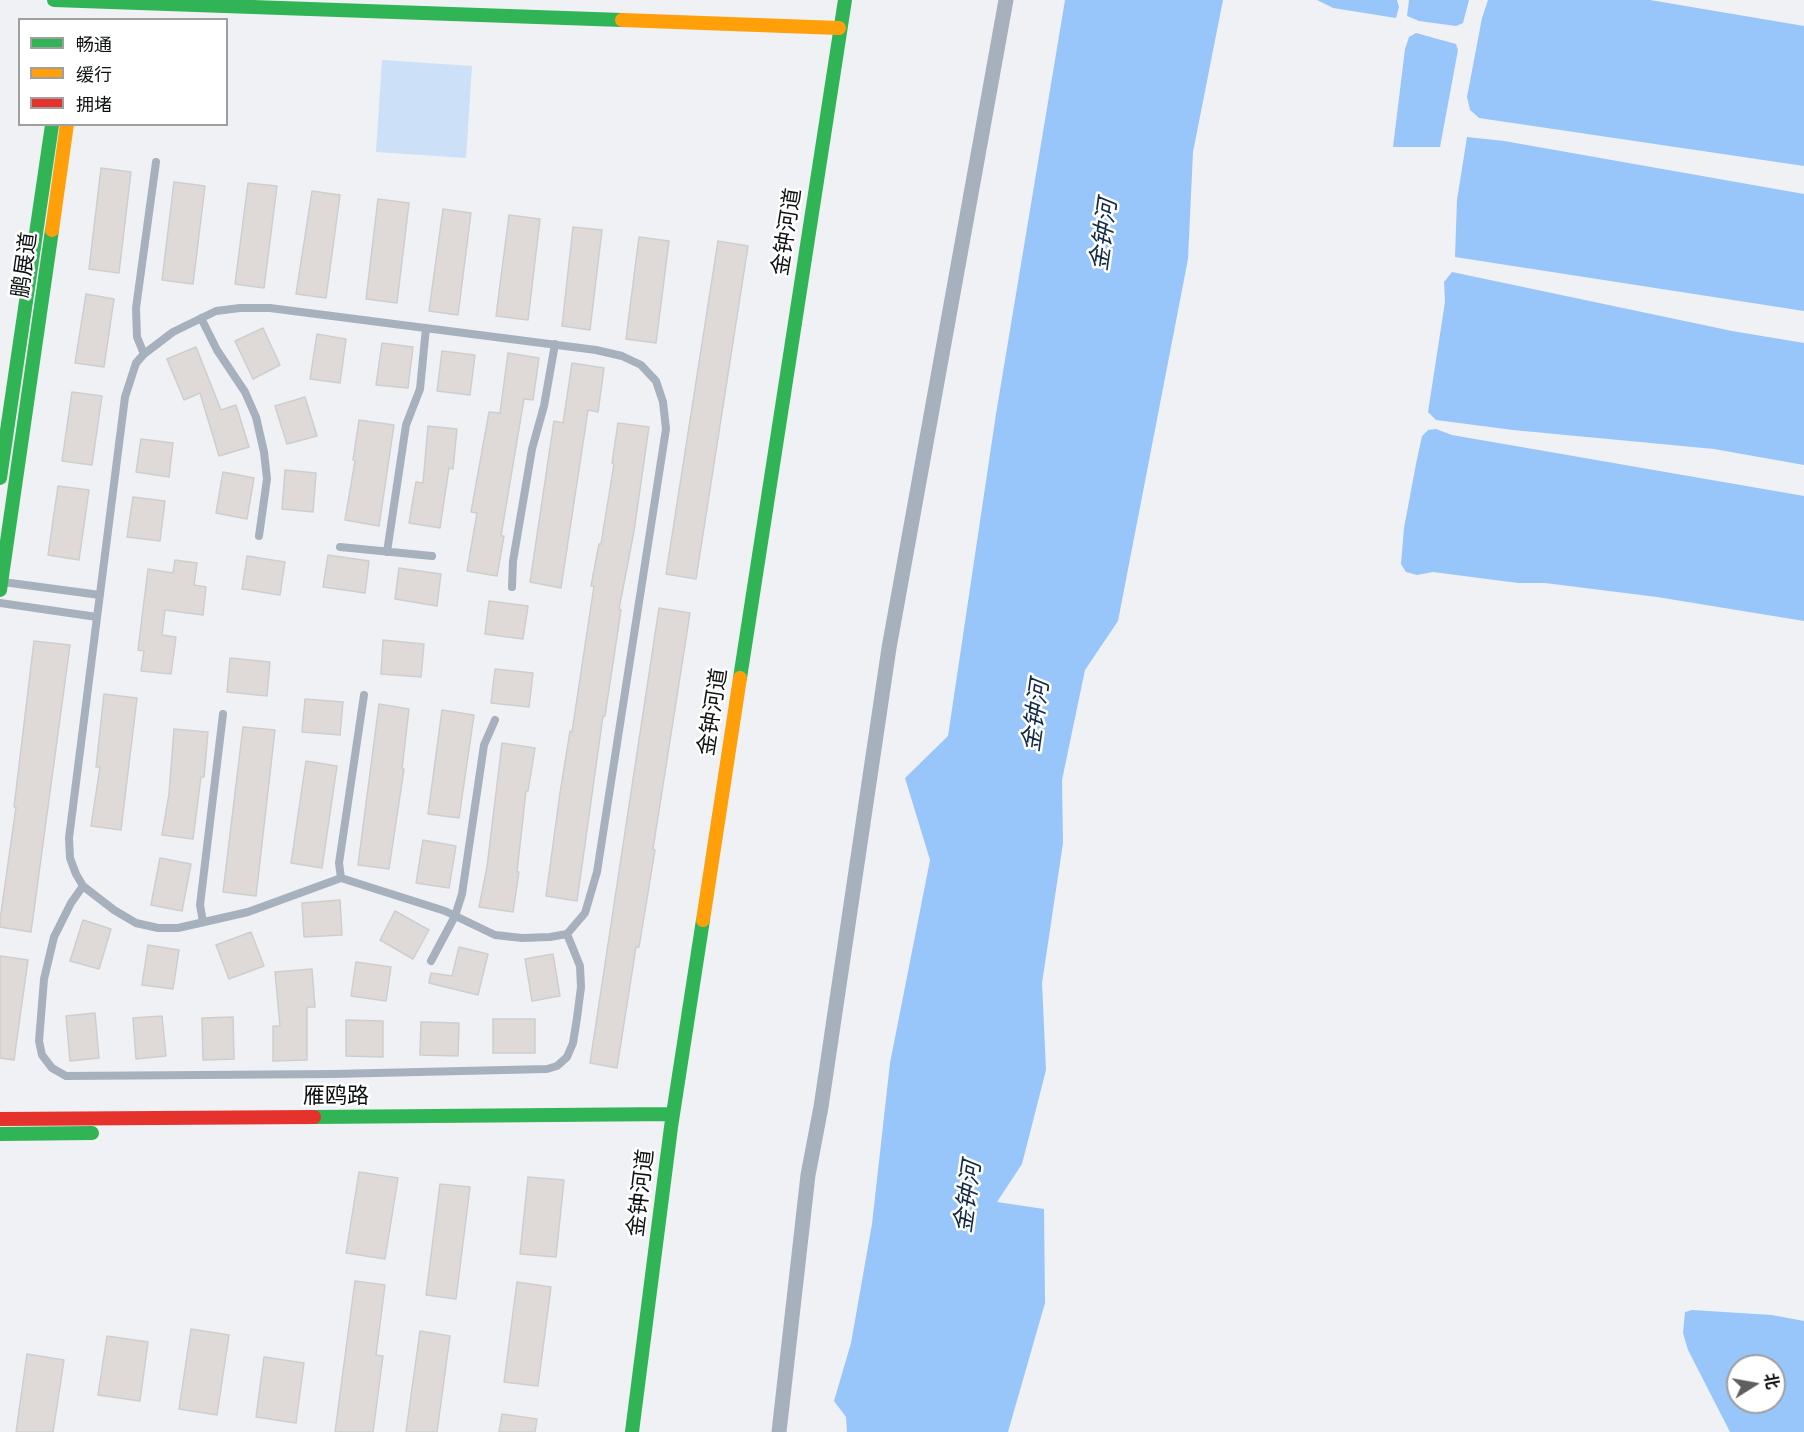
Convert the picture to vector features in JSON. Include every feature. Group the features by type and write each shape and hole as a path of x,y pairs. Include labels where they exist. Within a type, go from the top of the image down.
{"street":[{"path":"54,0 77,4 839,28"},
{"name":"金钟河道","path":"632,1432 672,1120 845,0"},
{"path":"779,1432 808,1175 821,1107 889,648 1006,0"},
{"name":"鹏展道","path":"0,478 52,126"},
{"name":"鹏展道","path":"0,585 67,126"},
{"name":"雁鸥路","path":"0,1119 672,1120"},
{"name":"雁鸥路","path":"323,1131 672,1120"},
{"path":"0,1134 108,1133"}],"lane":[{"path":"144,354 137,337 136,308 156,162"},
{"path":"270,308 555,344 622,356 642,365 656,381 663,402 666,429 597,872 585,913 567,934 522,938 495,936 455,916 341,878 248,912 178,928 136,923 114,910 83,886 70,858 69,838 125,397 136,363 144,354 173,332 201,318 216,311 270,308"},
{"path":"201,318 217,350 245,392 256,417 267,479 259,536"},
{"path":"387,552 406,425 420,389 426,328"},
{"path":"512,587 513,561 532,449 544,406 555,344"},
{"path":"340,547 432,556"},
{"path":"0,585 100,595"},
{"path":"0,603 97,617"},
{"path":"341,878 339,863 364,695"},
{"path":"203,922 200,905 223,714"},
{"path":"431,961 455,916 462,894 484,745 495,720"},
{"path":"83,886 71,903 54,937 44,979 39,1041 42,1055 51,1068 66,1076 333,1074 546,1069 557,1066 567,1057 573,1043 581,987 580,966 567,934"}],"shaded area":[{"path":"382,60 472,66 466,158 376,152"}],"water":[{"name":"金钟河","path":"1065,0 1223,0 1193,152 1188,259 1118,621 1085,670 1062,780 1063,843 1042,983 1046,1070 1022,1164 997,1202 1044,1209 1045,1303 1008,1432 847,1432 846,1417 834,1401 851,1343 872,1224 890,1063 930,860 905,778 948,736 996,414"},
{"path":"1317,0 1397,0 1399,7 1396,18 1333,8"},
{"path":"1409,0 1469,0 1463,23 1456,26 1419,21 1407,16"},
{"path":"1488,0 1650,0 1804,26 1804,166 1479,118 1470,110 1467,97 1482,18"},
{"path":"1416,33 1456,44 1458,50 1440,147 1393,147 1405,49 1409,37"},
{"path":"1467,137 1504,141 1804,194 1804,311 1455,257 1457,200"},
{"path":"1452,272 1732,331 1804,343 1804,465 1714,449 1513,430 1436,420 1428,412 1445,302 1444,282"},
{"path":"1436,429 1452,435 1804,496 1804,621 1657,597 1545,583 1518,583 1433,572 1417,575 1406,572 1401,564 1404,528 1416,464 1422,436 1428,430"},
{"path":"1692,1310 1772,1315 1804,1321 1804,1432 1730,1432 1688,1350 1683,1333 1685,1312"}],"building":[{"path":"101,168 131,172 119,273 89,269"},
{"path":"174,182 205,186 193,284 162,280"},
{"path":"248,183 277,186 264,288 235,284"},
{"path":"312,191 340,195 326,298 296,294"},
{"path":"378,199 409,203 397,303 366,299"},
{"path":"443,209 471,213 458,315 429,311"},
{"path":"509,215 540,219 528,320 496,316"},
{"path":"573,227 602,230 590,330 562,326"},
{"path":"639,237 669,241 656,343 626,339"},
{"path":"718,241 748,246 696,579 666,574"},
{"path":"86,294 114,299 104,367 75,363"},
{"path":"263,328 280,365 253,379 235,341"},
{"path":"317,334 346,339 340,383 310,379"},
{"path":"382,343 413,347 408,388 376,385"},
{"path":"196,347 221,410 236,405 249,447 219,456 200,393 184,400 167,359"},
{"path":"442,351 475,355 470,395 437,391"},
{"path":"508,353 539,358 533,400 524,399 501,536 504,536 497,576 467,571 477,513 471,512 489,412 500,413"},
{"path":"572,363 604,368 598,412 588,410 561,588 530,582 554,421 563,423"},
{"path":"72,392 102,396 92,465 62,461"},
{"path":"305,397 317,436 287,444 275,406"},
{"path":"359,420 394,425 379,526 345,520"},
{"path":"618,423 649,427 634,531 619,609 621,610 605,716 603,716 577,901 546,896 560,793 570,731 572,732 594,586 591,586 599,544 601,544 614,464 612,463"},
{"path":"428,426 457,429 453,469 449,468 440,528 409,523 416,482 423,483"},
{"path":"141,439 173,443 169,477 136,472"},
{"path":"285,470 316,473 313,512 282,509"},
{"path":"223,472 254,478 247,519 216,513"},
{"path":"58,486 89,490 79,560 48,555"},
{"path":"133,497 165,501 160,541 127,537"},
{"path":"328,555 369,561 365,593 323,587"},
{"path":"247,556 285,562 280,595 242,589"},
{"path":"175,560 197,563 194,585 206,587 203,615 165,610 162,635 176,637 171,674 141,671 144,651 138,650 148,569 173,573"},
{"path":"399,568 441,574 437,606 395,599"},
{"path":"489,601 528,606 523,639 485,634"},
{"path":"659,608 690,613 653,849 655,850 639,947 636,947 617,1068 590,1063"},
{"path":"383,640 424,644 421,677 381,674"},
{"path":"34,641 70,645 31,932 0,927 0,920 16,807 14,807"},
{"path":"230,658 270,662 267,696 227,692"},
{"path":"495,669 533,673 529,707 491,703"},
{"path":"104,694 137,698 121,830 91,826 100,767 96,767"},
{"path":"305,699 343,702 340,735 302,732"},
{"path":"379,704 409,709 402,769 404,769 389,869 358,865"},
{"path":"442,710 474,715 459,818 428,814"},
{"path":"243,727 275,730 256,896 223,892"},
{"path":"174,729 208,732 204,777 201,777 193,839 162,835 169,794"},
{"path":"502,743 535,748 528,791 526,791 513,912 479,907 487,867"},
{"path":"306,761 337,766 322,868 291,863"},
{"path":"423,840 456,846 449,888 416,883"},
{"path":"160,858 191,864 182,911 151,905"},
{"path":"340,900 342,935 304,937 302,903"},
{"path":"395,911 429,930 413,959 380,940"},
{"path":"83,920 111,929 99,969 70,961"},
{"path":"251,932 264,966 229,979 216,945"},
{"path":"148,945 179,950 173,989 142,985"},
{"path":"459,947 488,954 478,995 429,983 431,973 452,976"},
{"path":"553,954 560,996 532,1001 525,959"},
{"path":"0,956 28,960 14,1060 0,1058"},
{"path":"356,962 391,967 386,1001 351,996"},
{"path":"312,969 315,1007 307,1007 307,1060 273,1061 273,1026 280,1026 275,972"},
{"path":"95,1013 99,1058 70,1061 66,1016"},
{"path":"162,1016 166,1056 136,1059 133,1018"},
{"path":"233,1017 234,1059 203,1060 202,1018"},
{"path":"493,1019 535,1019 535,1053 493,1053"},
{"path":"346,1020 383,1021 383,1057 346,1056"},
{"path":"421,1022 459,1023 458,1056 420,1055"},
{"path":"359,1172 398,1178 385,1259 346,1253"},
{"path":"528,1177 564,1180 556,1257 520,1254"},
{"path":"440,1184 470,1187 456,1299 426,1295"},
{"path":"355,1281 385,1285 376,1355 383,1356 373,1432 335,1432"},
{"path":"517,1282 551,1287 538,1386 504,1382"},
{"path":"191,1329 229,1335 217,1415 179,1409"},
{"path":"420,1331 450,1336 437,1432 406,1432"},
{"path":"107,1336 148,1342 140,1401 98,1395"},
{"path":"27,1354 64,1360 53,1432 16,1432"},
{"path":"264,1357 304,1363 296,1423 256,1417"},
{"path":"502,1414 537,1419 535,1432 499,1432"}],"traffic: fast":[{"path":"54,0 622,20"},
{"path":"740,678 845,0"},
{"path":"0,478 52,126"},
{"path":"0,590 52,230"},
{"path":"632,1432 671,1127 703,920"},
{"path":"314,1117 673,1114"},
{"path":"0,1134 92,1133"}],"traffic: slow":[{"path":"622,20 839,28"},
{"path":"52,230 67,126"},
{"path":"703,920 740,678"}],"traffic: jam":[{"path":"0,1119 314,1117"}]}
